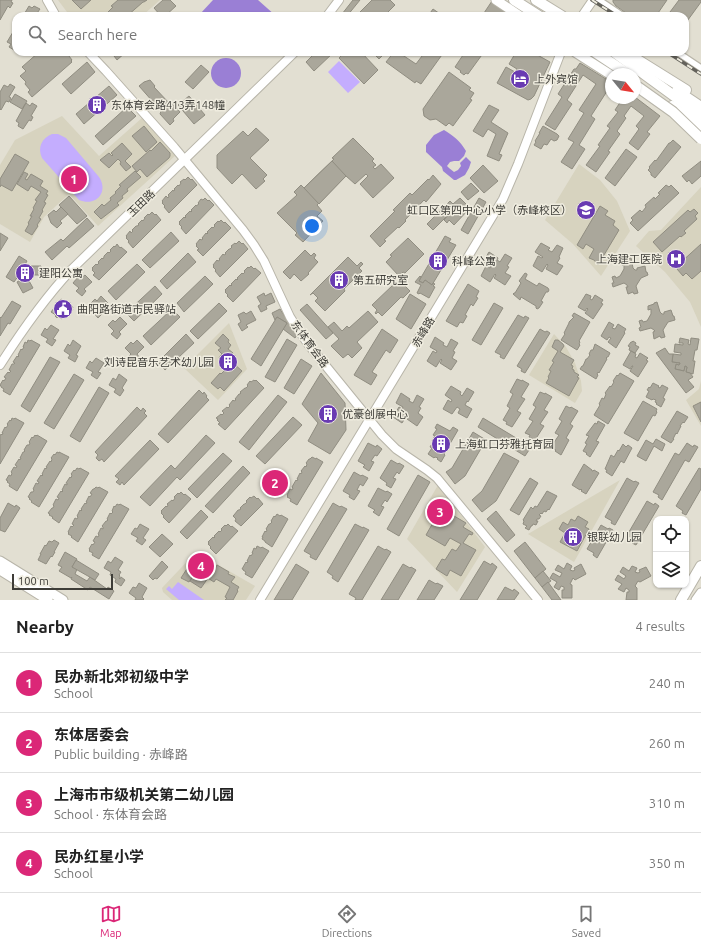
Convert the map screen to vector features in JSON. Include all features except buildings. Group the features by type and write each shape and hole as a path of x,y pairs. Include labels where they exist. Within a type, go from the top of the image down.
{"highway":[{"path":"506,0 525,12"},
{"path":"514,0 533,12"},
{"path":"536,0 557,12"},
{"path":"591,56 610,68"},
{"path":"601,56 619,68"},
{"path":"619,56 681,101 701,118"},
{"path":"628,56 701,106"},
{"path":"629,56 701,100"},
{"path":"641,84 701,129"},
{"path":"641,89 672,112 701,138"},
{"path":"681,600 701,566"},
{"path":"688,600 701,578"}],"main road":[{"path":"496,0 514,12"},
{"path":"541,0 558,12"},
{"path":"581,56 605,71"},
{"path":"641,95 669,113 701,138"},
{"path":"0,561 63,600"},
{"path":"0,570 48,600"},
{"path":"696,600 701,593"}],"street":[{"path":"47,0 54,12"},
{"path":"330,12 339,0"},
{"path":"585,12 593,0"},
{"path":"599,0 617,12"},
{"name":"东体育会路","path":"92,56 185,160 243,230 264,261 290,317 299,331 369,420 396,449 437,478 538,600"},
{"name":"玉田路","path":"0,366 32,317 71,270 292,56"},
{"name":"赤峰路","path":"260,600 503,198 560,56"},
{"path":"683,56 701,68"}],"shaded area":[{"path":"58,0 160,0 146,12 67,12"},
{"path":"213,0 258,0 272,12 202,12"},
{"path":"226,58 237,62 241,73 237,84 226,88 215,84 211,73 215,62"},
{"path":"339,61 360,82 348,93 328,72"},
{"path":"62,116 99,156 142,118 176,155 98,226 69,194 44,217 30,242 0,224 0,165 15,140"},
{"path":"444,130 451,134 466,151 464,156 459,161 450,162 447,166 454,172 458,170 461,166 460,163 466,157 471,162 465,175 456,180 443,171 442,167 426,152 426,145 434,135"},
{"path":"52,134 58,134 66,138 99,177 102,183 102,193 95,200 85,202 79,200 42,158 40,150 41,143"},
{"name":"虹口区第四中心小学（赤峰校区）","path":"579,164 600,180 617,201 630,231 601,276 573,244 545,220"},
{"name":"上海建工医院","path":"701,187 701,327 690,302 665,272 636,246 649,231 661,230"},
{"path":"229,323 247,369 218,400 184,368"},
{"path":"554,334 566,347 575,363 581,381 582,391 575,403 529,375"},
{"path":"701,381 701,426 686,400 699,389"},
{"path":"620,480 574,562 528,534"},
{"path":"438,485 485,547 457,592 407,539"},
{"path":"196,552 255,586 246,600 172,600 163,592 162,588"},
{"path":"178,582 204,600 179,600 166,589 169,586 172,589"}],"railway":[{"path":"592,0 611,12"},
{"path":"673,56 701,74"}],"place":[{"name":"上外宾馆","path":"520,79"},
{"name":"东体育会路413弄148幢","path":"97,105"},
{"name":"民办新北郊初级中学","path":"74,179"},
{"name":"虹口区第四中心小学（赤峰校区）","path":"586,210"},
{"name":"上海建工医院","path":"676,259"},
{"name":"科峰公寓","path":"438,261"},
{"name":"建阳公寓","path":"25,273"},
{"name":"第五研究室","path":"339,280"},
{"name":"曲阳路街道市民驿站","path":"63,309"},
{"name":"刘诗昆音乐艺术幼儿园","path":"228,362"},
{"name":"优豪创展中心","path":"328,414"},
{"name":"上海虹口芬雅托育园","path":"441,444"},
{"name":"东体居委会","path":"275,483"},
{"name":"上海市市级机关第二幼儿园","path":"440,512"},
{"name":"银联幼儿园","path":"573,537"},
{"name":"民办红星小学","path":"201,566"}]}
